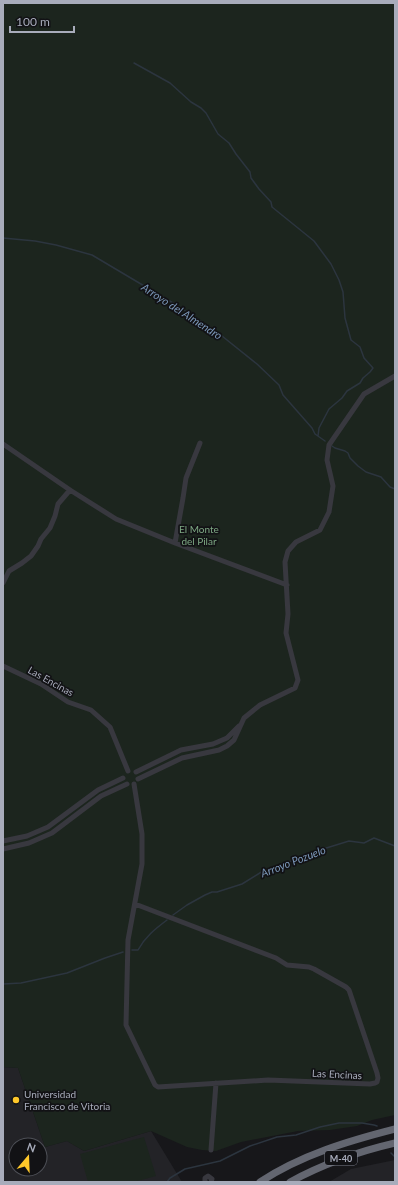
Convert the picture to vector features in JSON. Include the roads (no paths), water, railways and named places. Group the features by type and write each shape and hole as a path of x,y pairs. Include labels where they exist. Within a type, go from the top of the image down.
{"highway":[{"name":"M-40","path":"260,1182 273,1173 338,1145 395,1129"},
{"name":"M-40","path":"290,1182 312,1170 343,1157 395,1143"}],"street":[{"path":"3,849 29,843 52,833 101,796 127,784 134,784 137,782 138,778 182,758 219,750 227,746 234,740 244,718 260,705 295,688 298,680 286,633 288,614 285,562 288,551 296,542 320,530 329,512 333,486 326,460 329,445 364,394 395,376"},
{"path":"175,543 186,478 200,443"},
{"path":"3,444 70,490 116,519 287,585"},
{"path":"3,583 9,571 31,556 41,539 50,528 58,504 70,490"},
{"name":"Las Encinas","path":"3,666 42,684 68,702 91,710 110,727 128,771"},
{"path":"3,841 27,836 48,827 98,790 123,778 125,772 131,770 136,772 181,750 213,744 227,738 241,724"},
{"path":"136,772 138,778"},
{"path":"123,778 127,784"},
{"name":"Las Encinas","path":"134,784 142,834 142,864 128,940 126,1025 155,1085 158,1087 268,1080 376,1083 378,1078 377,1073 349,990 346,987 309,967 287,965 276,958 135,904"},
{"path":"211,1150 216,1083"},
{"path":"205,1182 205,1178 208,1176 212,1178 211,1182"}],"waterway":[{"path":"134,63 170,83 206,113 218,134 229,143 250,172 251,178 271,202 272,207 314,241 331,264 339,280 343,292 345,318 351,340 360,347 364,358 373,368 360,383 347,391 342,398 329,409 319,428 318,436"},
{"name":"Arroyo del Almendro","path":"3,238 35,241 56,245 92,255 178,306 217,332 257,364 279,385 283,395 312,428 315,434 325,441"},
{"name":"Arroyo del Almendro","path":"332,446 348,453 350,458 358,466 366,472 381,477 390,487 395,489"},
{"name":"Arroyo Pozuelo","path":"173,915 205,895 242,884 263,871 303,857 307,854 349,841 364,843 374,838 395,846"},
{"name":"Arroyo Pozuelo","path":"132,950 138,950 144,941 167,920"},
{"name":"Arroyo Pozuelo","path":"3,984 21,983 67,973 123,952"},
{"path":"167,1182 170,1178 185,1169 220,1161 250,1146 277,1137 296,1135 320,1127 339,1123 362,1123 377,1126"},
{"path":"391,1153 395,1157"}],"place":[{"name":"Universidad Francisco de Vitoria","path":"16,1100"}],"park label":[{"name":"El Monte del Pilar","path":"199,534"}]}
